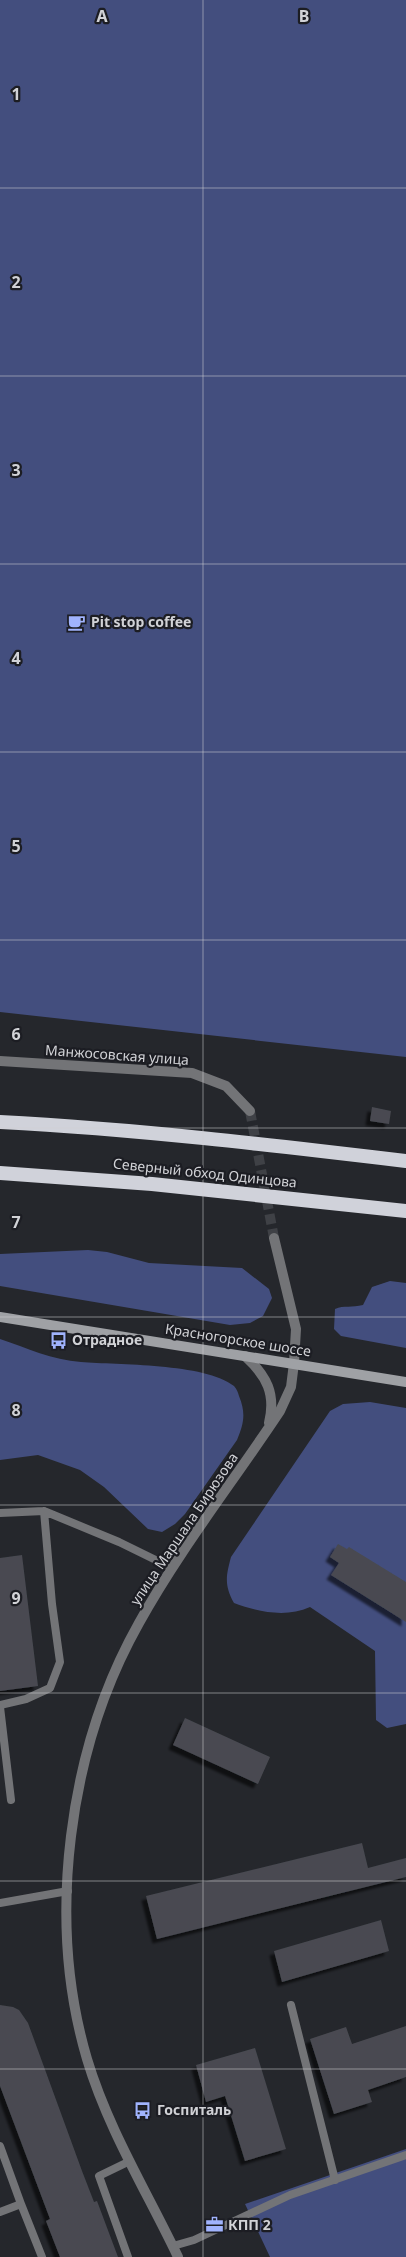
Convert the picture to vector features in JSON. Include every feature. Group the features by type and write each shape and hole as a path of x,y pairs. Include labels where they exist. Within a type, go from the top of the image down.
{"highway":[{"path":"0,1122 127,1131 406,1161"},
{"name":"Северный обход Одинцова","path":"0,1173 152,1184 406,1211"}],"main road":[{"name":"Красногорское шоссе","path":"0,1318 406,1382"}],"street":[{"name":"Манжосовская улица","path":"0,1061 192,1073 226,1086 250,1111"},
{"path":"274,1238 296,1329 294,1363"},
{"path":"246,1356 260,1369 271,1396 272,1409 262,1439"},
{"name":"улица Маршала Бирюзова","path":"178,2257 115,2132 87,2060 74,2000 68,1948 69,1853 81,1775 98,1714 118,1665 138,1624 172,1568 280,1411 291,1387 294,1363"}],"lane":[{"path":"0,1513 44,1511 119,1542 172,1568"},
{"path":"11,1800 0,1706 26,1700 50,1688 60,1662 52,1604 44,1511"},
{"path":"0,1903 68,1891"},
{"path":"291,2005 335,2180"},
{"path":"0,2146 20,2204 42,2257"},
{"path":"173,2246 194,2240 290,2195 406,2155"},
{"path":"128,2257 98,2176 130,2161"},
{"path":"0,2212 20,2204"}],"shaded area":[{"path":"0,0 406,0 406,1057 0,1012"},
{"path":"88,1250 107,1252 149,1263 242,1268 269,1289 272,1298 263,1316 250,1323 230,1325 0,1286 0,1254"},
{"path":"390,1281 406,1283 406,1348 341,1336 334,1329 335,1309 363,1305 372,1287"},
{"path":"0,1339 70,1361 160,1366 221,1378 235,1387 243,1408 243,1418 237,1440 185,1514 175,1524 162,1532 148,1529 104,1487 80,1470 38,1455 0,1460"},
{"path":"370,1402 406,1408 406,1724 387,1728 376,1720 375,1651 310,1607 282,1613 253,1609 234,1603 227,1586 231,1557 330,1411 343,1404"},
{"path":"406,2149 406,2257 270,2257 245,2204"}],"building":[{"path":"372,1107 391,1111 389,1124 370,1121"},
{"path":"338,1544 347,1549 349,1547 406,1582 406,1622 331,1575 339,1563 330,1557"},
{"path":"22,1555 38,1686 0,1691 0,1558"},
{"path":"185,1718 270,1757 258,1784 173,1745"},
{"path":"362,1843 368,1868 406,1858 406,1877 157,1939 146,1896"},
{"path":"381,1920 389,1951 282,1982 274,1951"},
{"path":"0,2005 19,2010 28,2023 82,2171 94,2202 97,2201 118,2257 60,2257 46,2221 50,2219 0,2086"},
{"path":"406,2026 406,2077 368,2090 372,2102 334,2114 310,2039 346,2027 352,2044"},
{"path":"255,2048 286,2149 245,2161 225,2096 206,2102 196,2065"}],"tunnel":[{"path":"250,1111 274,1238"}],"place":[{"name":"Pit stop coffee","path":"77,622"},
{"name":"Отрадное","path":"58,1340"},
{"name":"Госпиталь","path":"143,2110"},
{"name":"КПП 2","path":"214,2225"}]}
